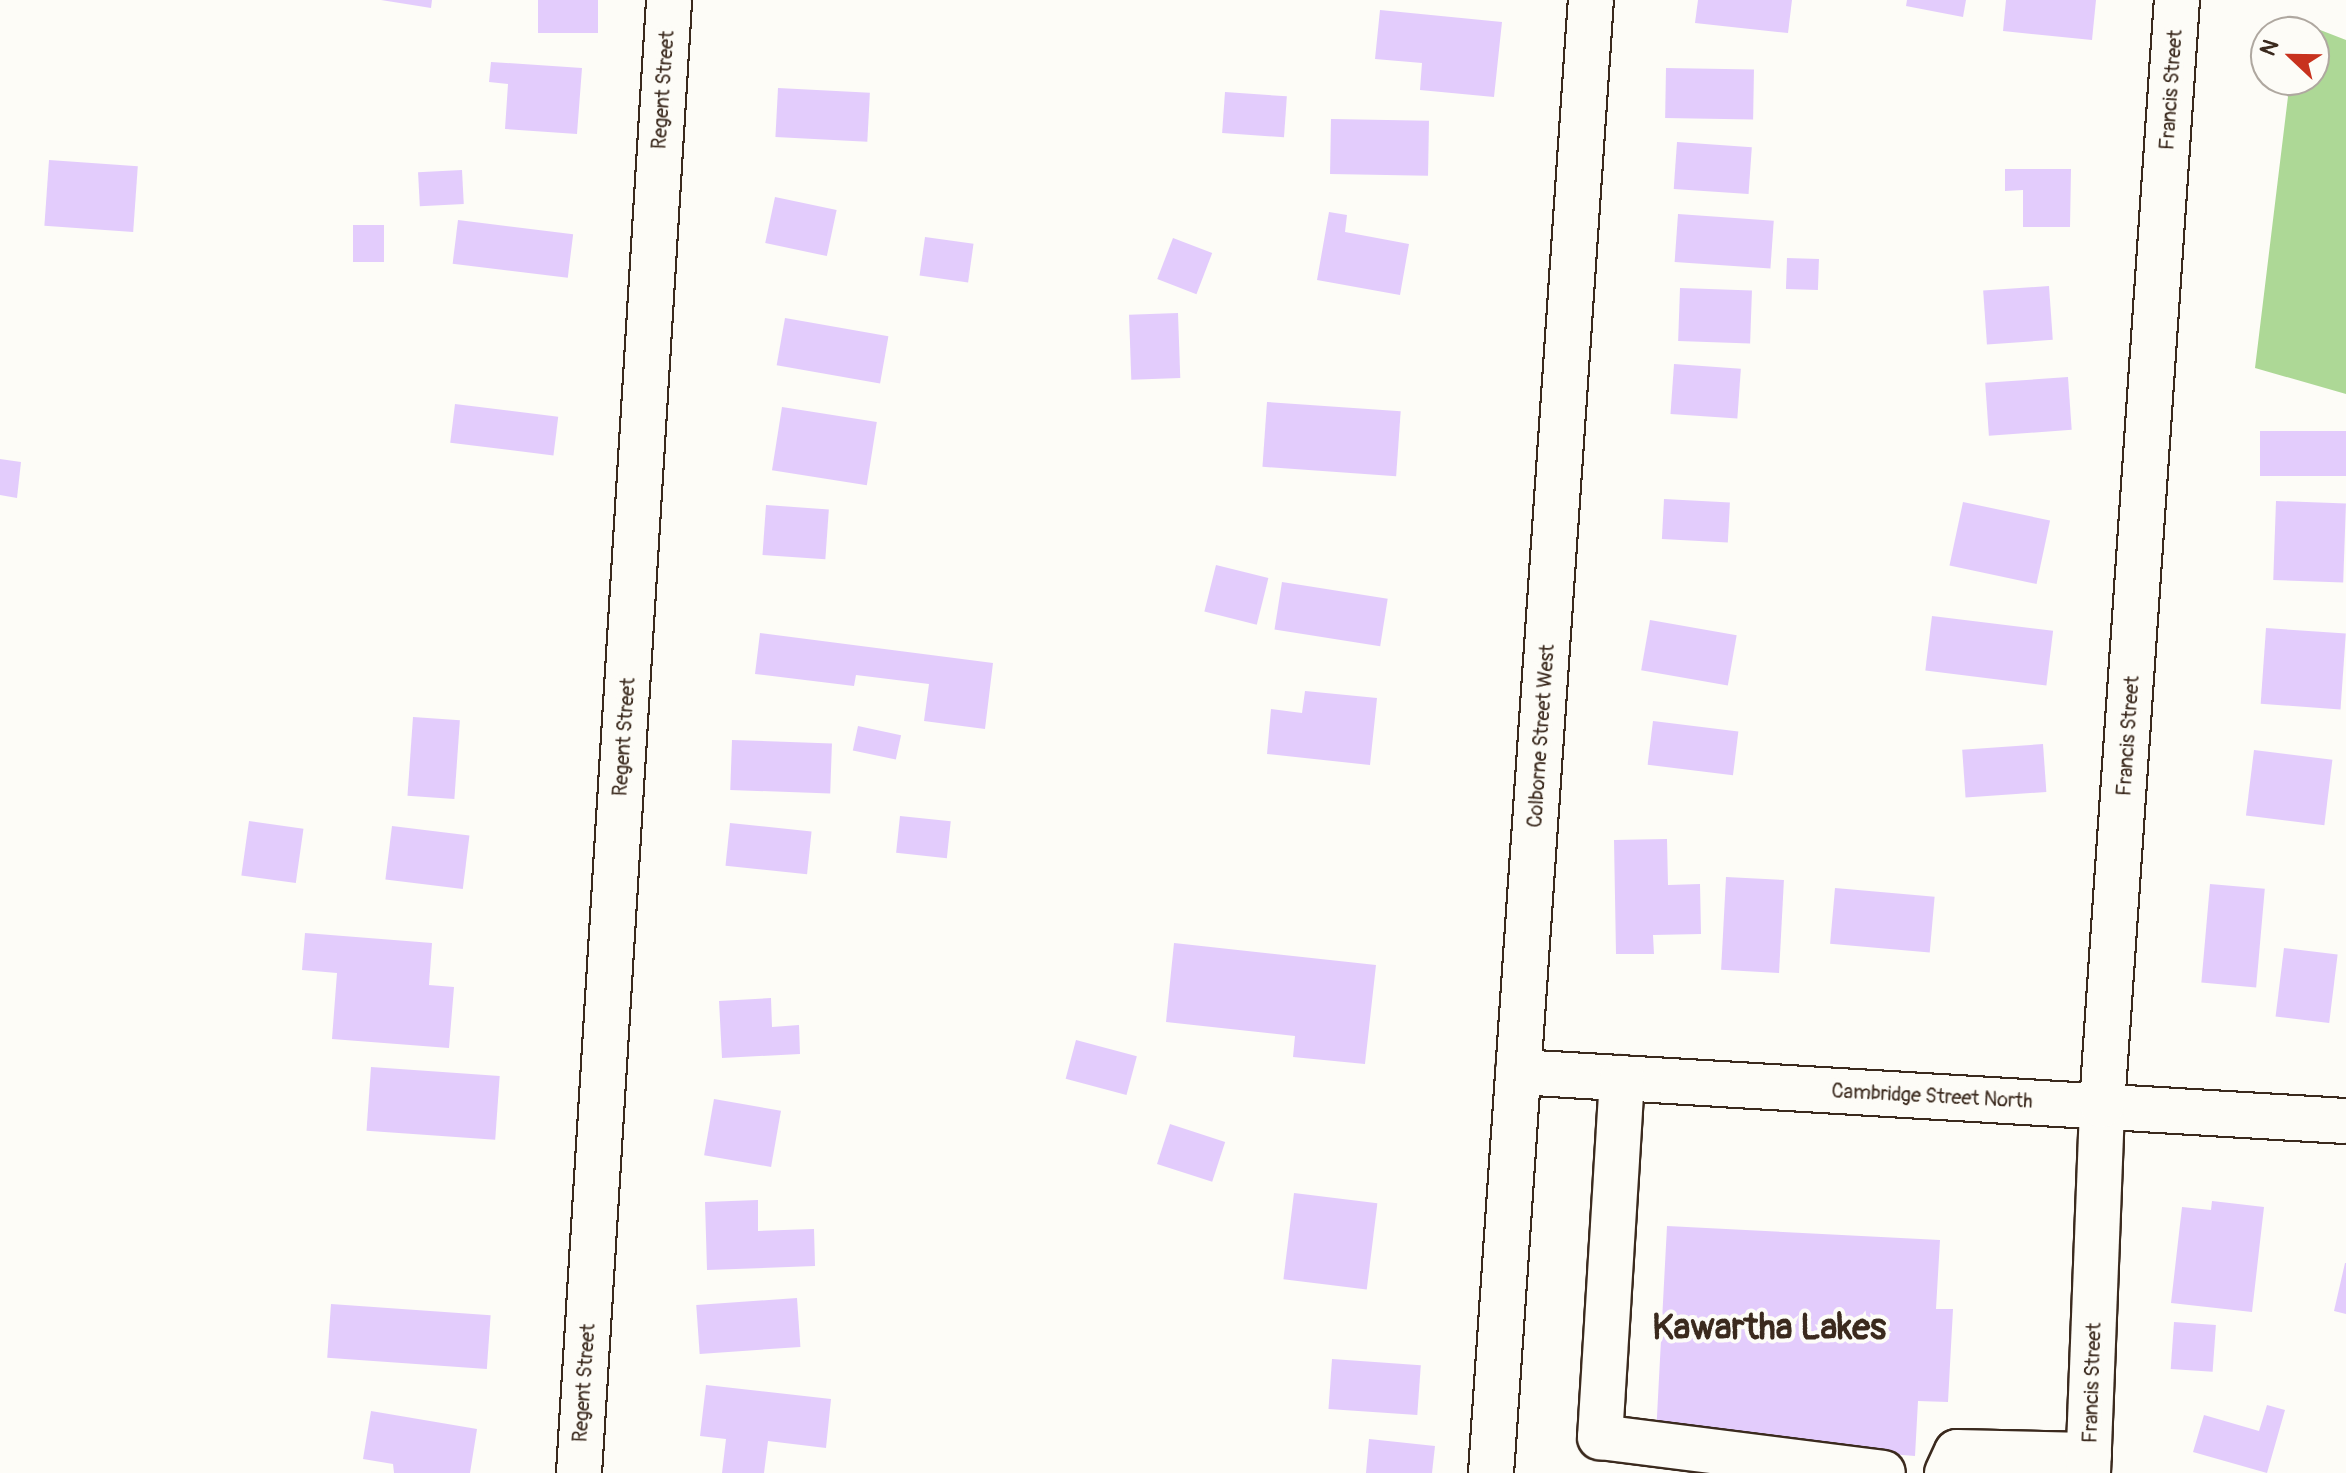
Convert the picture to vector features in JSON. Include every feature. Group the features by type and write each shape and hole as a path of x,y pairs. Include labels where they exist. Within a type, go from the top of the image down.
{"street":[{"name":"Regent Street","path":"579,1473 669,0"},
{"name":"Colborne Street West","path":"1491,1473 1591,0"},
{"name":"Francis Street","path":"2089,1464 2102,1105 2177,0"},
{"name":"Cambridge Street North","path":"1518,1072 2346,1121"},
{"path":"1622,1078 1600,1437 1883,1473"},
{"path":"1947,1473 1957,1452 2089,1464"}],"green space":[{"path":"2330,34 2346,40 2346,394 2255,368 2288,96 2330,96"}],"building":[{"path":"381,0 432,0 431,8"},
{"path":"538,0 598,0 598,33 538,33"},
{"path":"1698,0 1792,0 1788,33 1695,23"},
{"path":"1907,0 1966,0 1963,17 1906,6"},
{"path":"2006,0 2096,0 2092,40 2003,31"},
{"path":"1380,10 1502,22 1494,97 1420,90 1422,63 1375,59"},
{"path":"491,62 582,68 577,134 505,129 508,84 489,82"},
{"path":"1666,68 1754,70 1753,120 1665,118"},
{"path":"778,88 870,93 867,142 775,137"},
{"path":"1225,92 1287,96 1284,137 1222,133"},
{"path":"1331,119 1429,121 1428,176 1330,174"},
{"path":"1677,142 1752,147 1749,194 1674,189"},
{"path":"49,160 138,166 133,232 44,226"},
{"path":"2005,169 2071,169 2070,227 2023,227 2023,190 2005,191"},
{"path":"462,170 464,204 420,206 418,172"},
{"path":"775,197 837,210 827,256 765,243"},
{"path":"1329,212 1347,215 1345,232 1409,244 1400,295 1317,280"},
{"path":"1678,214 1774,221 1770,269 1675,262"},
{"path":"458,220 573,234 568,278 453,264"},
{"path":"353,225 384,225 384,262 353,262"},
{"path":"925,237 974,244 968,282 920,276"},
{"path":"1173,238 1212,253 1196,294 1157,279"},
{"path":"1787,258 1819,259 1818,290 1786,289"},
{"path":"2049,286 2053,340 1987,344 1983,291"},
{"path":"1680,288 1752,291 1750,343 1678,341"},
{"path":"1178,313 1180,378 1131,380 1129,315"},
{"path":"785,318 888,336 880,384 777,365"},
{"path":"1674,364 1741,369 1737,419 1671,414"},
{"path":"2068,377 2072,430 1989,436 1985,383"},
{"path":"1267,402 1401,411 1396,476 1262,467"},
{"path":"455,404 558,417 553,455 450,443"},
{"path":"782,407 877,422 867,485 772,470"},
{"path":"2260,431 2346,431 2346,476 2260,476"},
{"path":"0,459 21,462 17,498 0,495"},
{"path":"1664,499 1730,502 1728,542 1662,539"},
{"path":"2276,501 2346,503 2343,582 2273,580"},
{"path":"1963,502 2050,521 2037,584 1949,566"},
{"path":"766,505 829,509 825,559 763,555"},
{"path":"1216,565 1268,578 1257,625 1204,612"},
{"path":"1282,582 1388,599 1380,646 1274,629"},
{"path":"1932,616 2053,631 2046,685 1925,671"},
{"path":"1650,620 1737,635 1728,686 1641,670"},
{"path":"2266,628 2346,634 2341,709 2261,704"},
{"path":"760,633 993,663 985,729 924,721 929,684 856,675 854,686 755,674"},
{"path":"1305,691 1377,698 1370,765 1267,754 1271,709 1302,713"},
{"path":"413,717 460,720 454,799 407,796"},
{"path":"1653,721 1738,731 1733,775 1648,765"},
{"path":"858,726 901,735 896,760 853,750"},
{"path":"732,740 832,743 830,793 730,790"},
{"path":"2043,744 2046,792 1966,798 1962,750"},
{"path":"2254,750 2332,760 2324,825 2246,816"},
{"path":"900,816 951,821 947,858 896,853"},
{"path":"249,821 303,829 296,883 241,875"},
{"path":"730,823 812,832 807,874 726,866"},
{"path":"392,826 469,836 463,889 385,880"},
{"path":"1667,839 1668,885 1700,884 1701,934 1653,935 1654,954 1616,954 1614,840"},
{"path":"1726,877 1784,880 1779,973 1721,970"},
{"path":"2210,884 2265,889 2256,987 2201,983"},
{"path":"1835,888 1935,897 1930,953 1830,944"},
{"path":"305,933 432,943 429,985 454,987 449,1048 332,1039 337,973 302,970"},
{"path":"1174,943 1376,965 1365,1064 1293,1057 1295,1036 1166,1022"},
{"path":"2284,948 2338,955 2329,1023 2276,1016"},
{"path":"771,998 772,1027 799,1025 800,1054 722,1058 719,1001"},
{"path":"1076,1040 1137,1056 1127,1095 1066,1079"},
{"path":"371,1067 500,1076 495,1140 367,1131"},
{"path":"714,1099 781,1111 771,1167 704,1155"},
{"path":"1170,1124 1225,1142 1212,1182 1157,1164"},
{"path":"1294,1193 1377,1203 1367,1290 1283,1279"},
{"path":"758,1200 758,1231 814,1229 815,1266 707,1270 705,1202"},
{"path":"2212,1201 2264,1207 2252,1312 2171,1303 2182,1207 2211,1210"},
{"path":"1667,1226 1940,1240 1936,1309 1953,1309 1948,1402 1918,1401 1915,1456 1656,1435"},
{"path":"2346,1263 2346,1314 2334,1311"},
{"path":"797,1298 800,1347 700,1354 696,1305"},
{"path":"331,1304 491,1315 487,1369 327,1358"},
{"path":"2174,1322 2216,1325 2213,1372 2171,1369"},
{"path":"1332,1359 1421,1365 1417,1415 1329,1409"},
{"path":"706,1385 831,1399 826,1448 768,1441 764,1473 722,1473 726,1439 700,1436"},
{"path":"2267,1405 2285,1410 2267,1473 2193,1452 2204,1415 2259,1431"},
{"path":"371,1411 477,1429 470,1473 394,1473 393,1464 363,1459"},
{"path":"1369,1439 1435,1446 1432,1473 1366,1473"}],"district":[{"name":"Kawartha Lakes","path":"1769,1328"}]}
